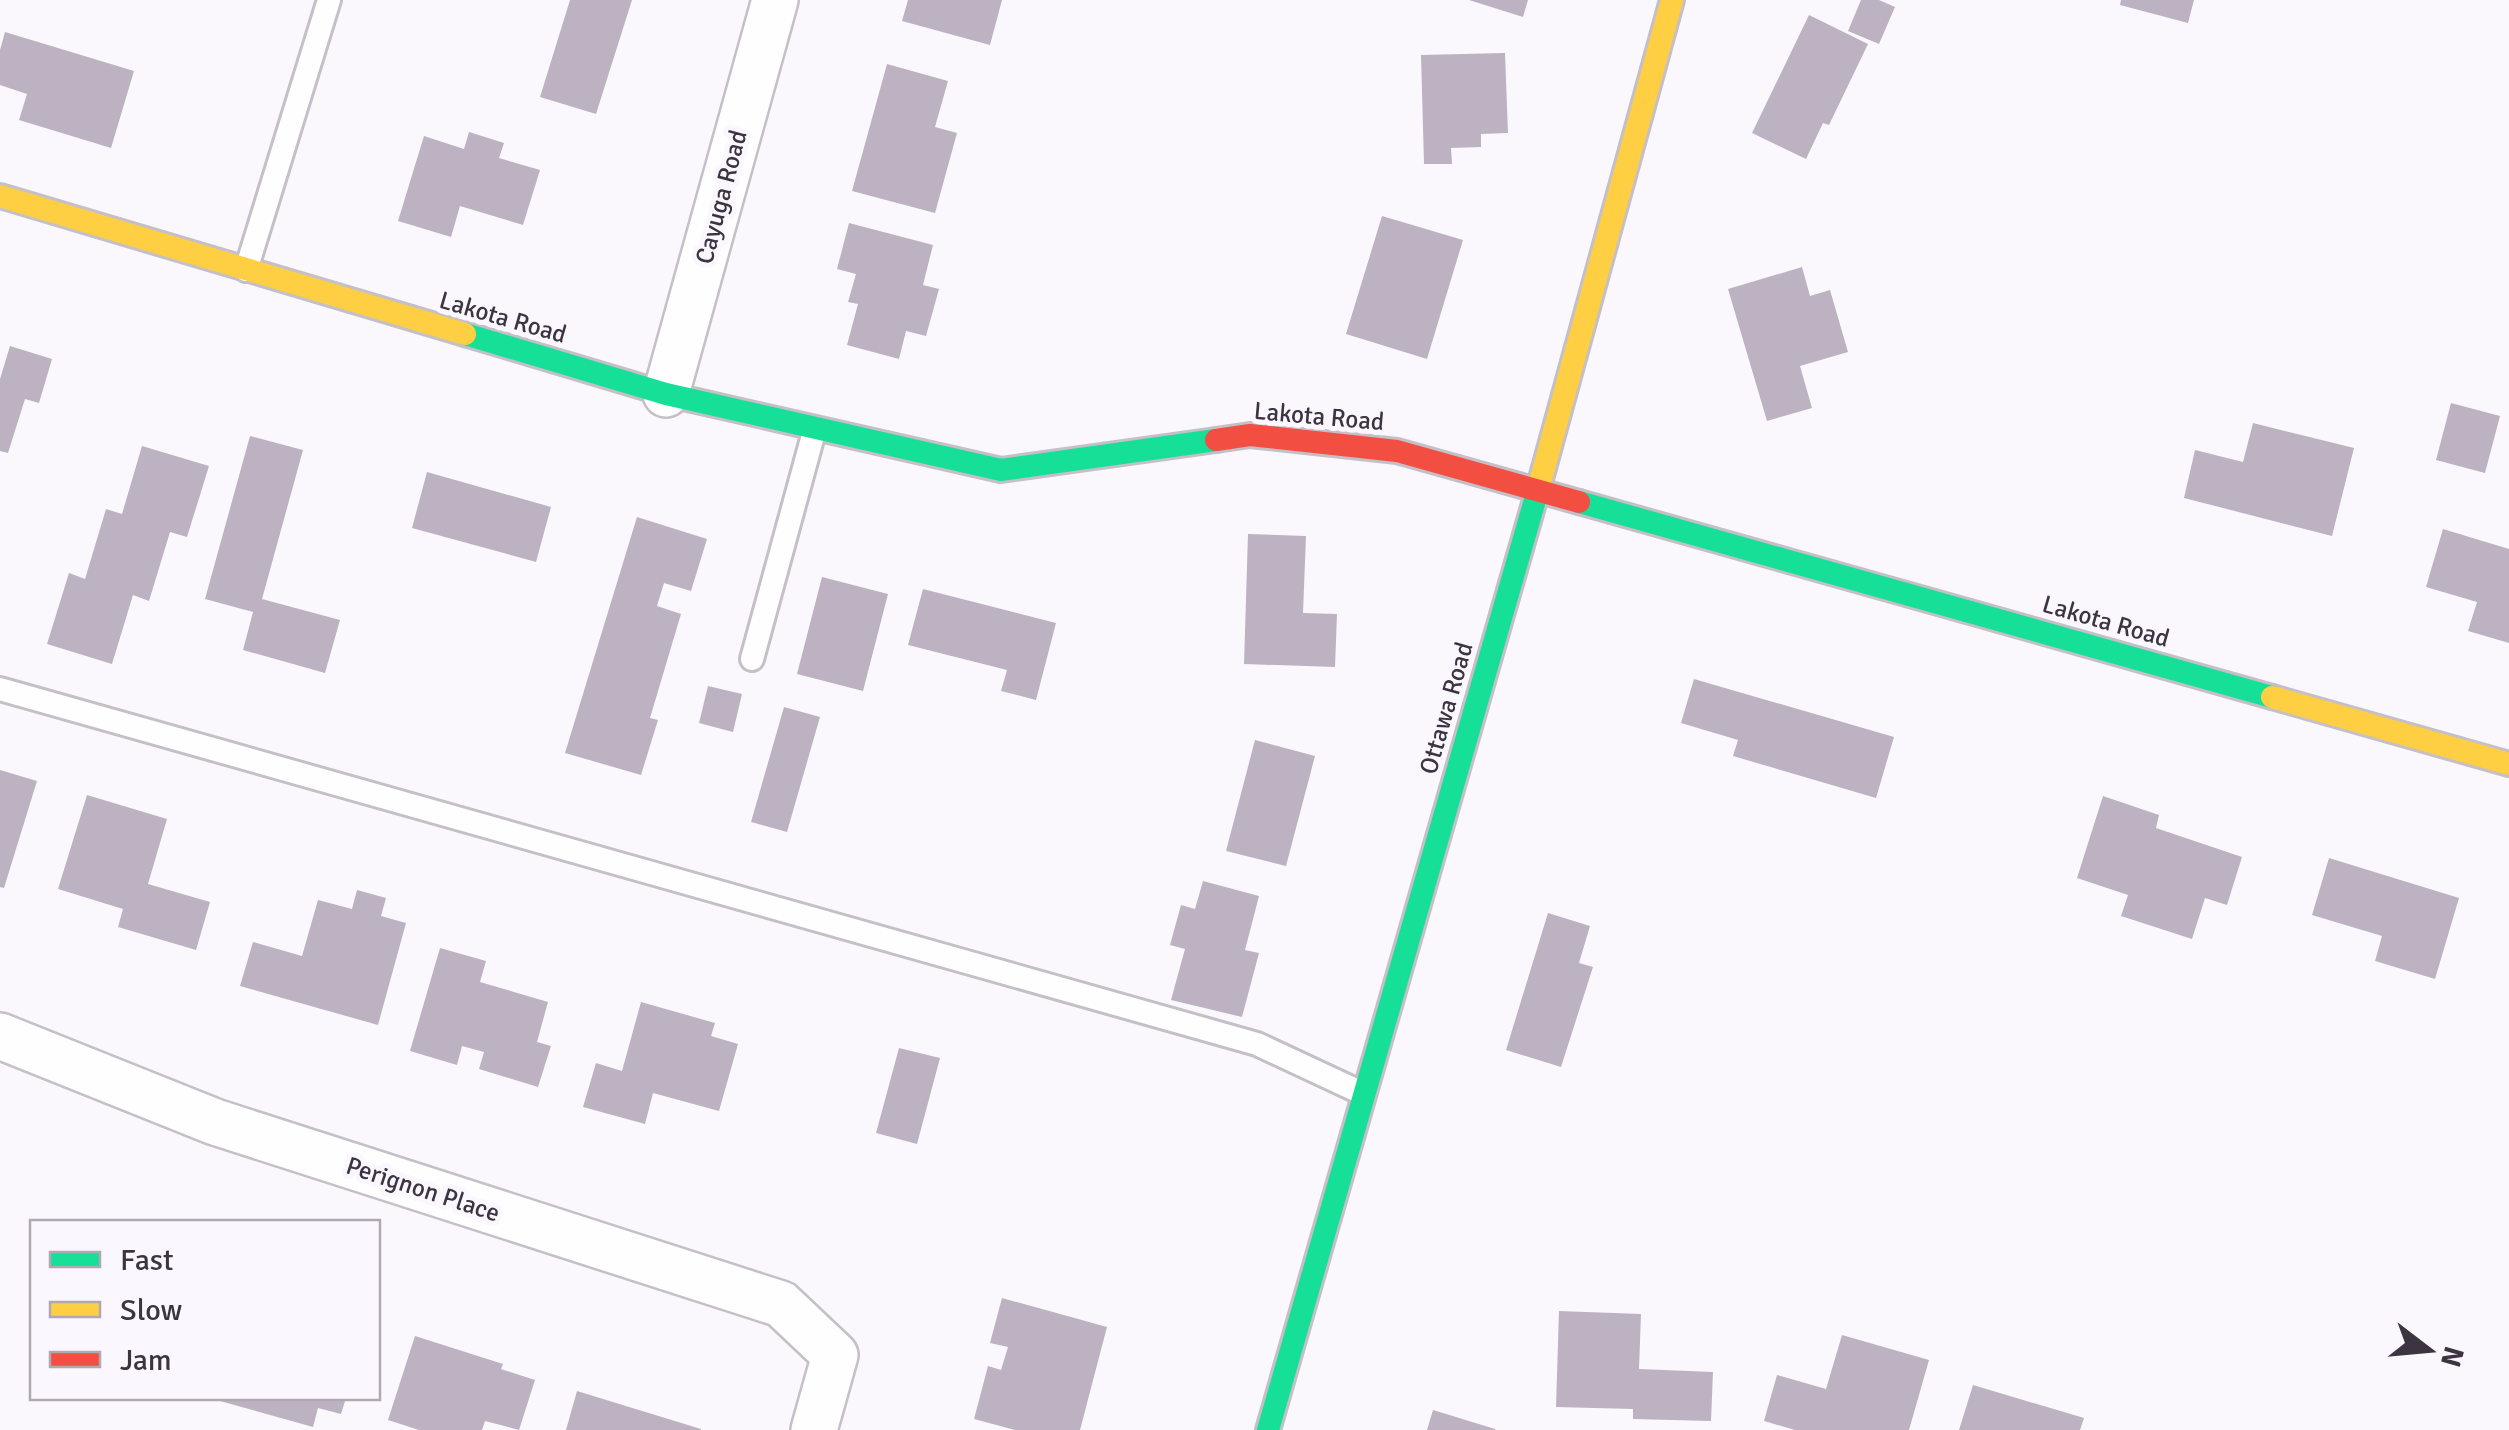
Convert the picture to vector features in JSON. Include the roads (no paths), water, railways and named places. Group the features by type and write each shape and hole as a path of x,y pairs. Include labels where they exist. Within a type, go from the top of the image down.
{"street":[{"name":"Cayuga Road","path":"666,394 775,0"},
{"name":"Ottawa Road","path":"1268,1430 1538,490 1672,0"},
{"name":"Lakota Road","path":"0,196 666,394 1001,470 1250,435 1397,451 2509,764"},
{"name":"Perignon Place","path":"0,1036 215,1122 781,1304 835,1355 814,1430"}],"lane":[{"path":"246,270 329,0"},
{"path":"752,659 815,428"},
{"path":"0,689 1256,1044 1364,1094"}]}
